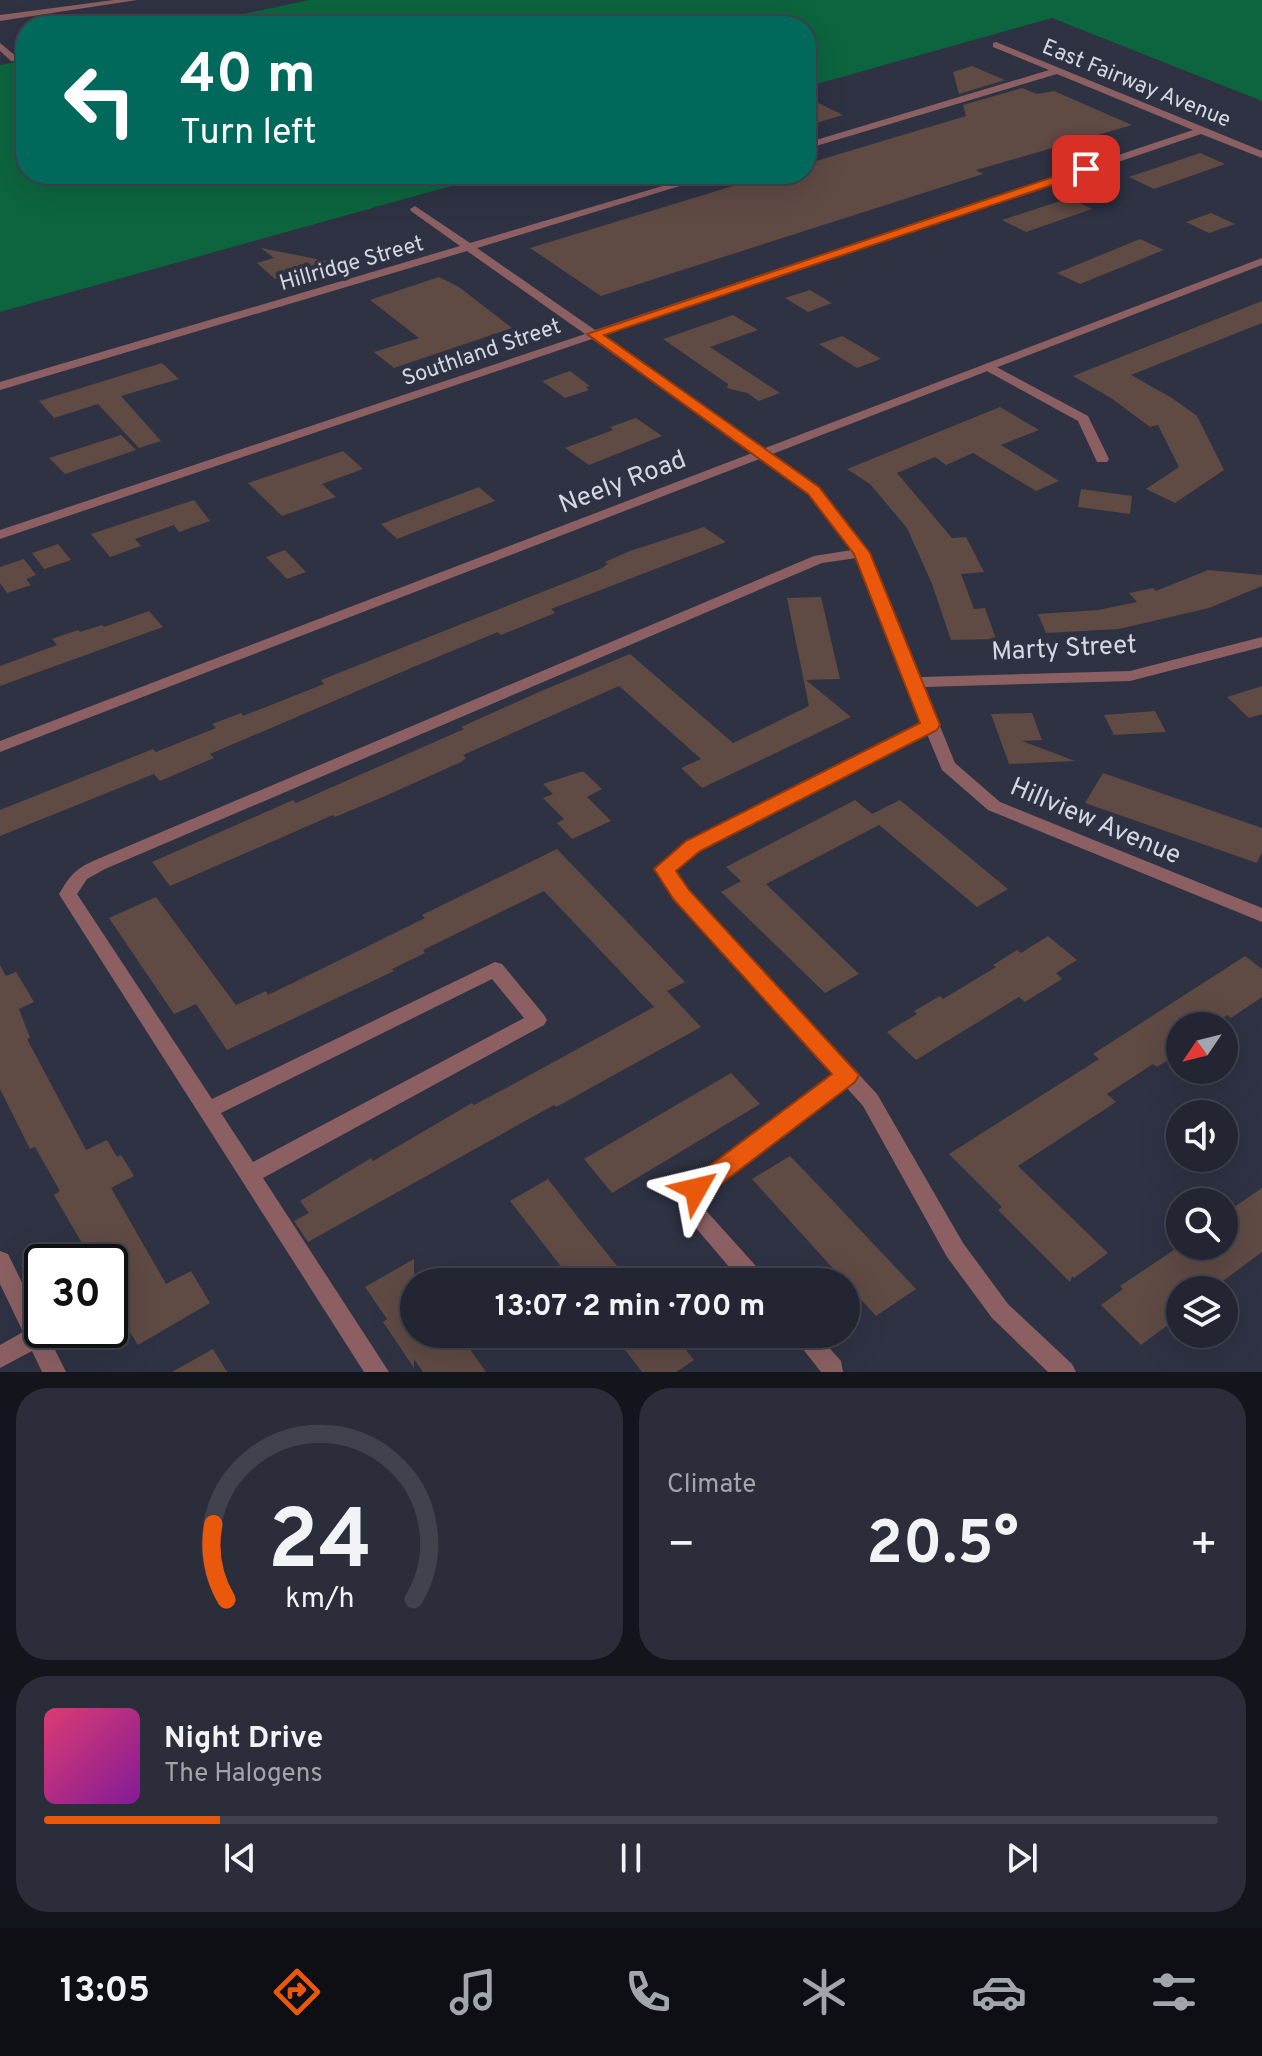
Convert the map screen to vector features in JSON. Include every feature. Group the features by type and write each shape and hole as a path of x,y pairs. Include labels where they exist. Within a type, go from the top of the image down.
{"street":[{"path":"0,18 133,0"},
{"name":"East Fairway Avenue","path":"996,45 1262,155"},
{"path":"0,46 14,59 0,62"},
{"path":"816,143 1056,71"},
{"name":"Southland Street","path":"0,535 1202,130"},
{"name":"Hillridge Street","path":"0,386 681,184"},
{"name":"Hillview Avenue","path":"415,209 814,490 862,553 948,766 994,806 1262,915"},
{"name":"Neely Road","path":"0,747 1262,261"},
{"path":"989,367 1083,419 1102,459"},
{"path":"377,1372 68,894 81,874 819,559 862,553"},
{"name":"Marty Street","path":"913,682 1130,676 1262,642"},
{"path":"931,725 693,846 665,869 681,895 870,1100 955,1250 1000,1311 1064,1372"},
{"path":"207,1111 495,969 537,1020 249,1175"},
{"path":"743,1268 689,1207 696,1189 847,1075"},
{"path":"0,1261 24,1312"},
{"path":"0,1357 24,1344"},
{"path":"42,1348 54,1372"},
{"path":"814,1348 833,1369"}],"green space":[{"path":"309,0 1262,0 1262,101 1052,18 816,84 816,16 233,16"},
{"path":"16,62 16,184 458,184 0,312 0,65"}],"building":[{"path":"972,66 1005,80 959,94 953,72"},
{"path":"1022,88 1037,94 1054,91 1132,125 976,170 983,174 601,296 530,248 739,184 816,184 816,161 966,116 963,105"},
{"path":"818,103 843,115 816,123"},
{"path":"1200,153 1225,164 1154,189 1129,177"},
{"path":"1069,198 1092,209 1026,232 1002,220"},
{"path":"1211,213 1235,224 1209,233 1186,222"},
{"path":"1140,239 1164,250 1080,284 1057,273"},
{"path":"261,248 334,263 275,279 257,263 274,258"},
{"path":"439,277 459,287 512,328 394,368 374,352 419,338 370,300"},
{"path":"810,290 832,303 808,312 785,298"},
{"path":"1262,301 1262,323 1131,375 1197,416 1224,470 1175,503 1146,489 1179,467 1158,425 1150,427 1111,398 1073,376"},
{"path":"733,315 758,330 710,347 780,393 759,401 747,393 727,388 728,384 663,339"},
{"path":"842,336 881,359 857,368 819,344"},
{"path":"162,363 179,379 121,396 161,441 139,448 98,404 54,418 39,401"},
{"path":"570,371 590,386 586,387 589,390 565,398 542,381"},
{"path":"1000,407 1039,430 1001,445 1059,481 1036,491 973,453 946,465 935,457 897,473 952,538 966,537 984,572 961,574 974,609 985,608 996,639 951,640 932,584 907,528 870,484 847,469"},
{"path":"636,418 662,436 589,465 565,448 613,430 610,427"},
{"path":"121,435 136,450 65,474 49,458"},
{"path":"343,451 363,469 322,484 336,497 282,516 248,483"},
{"path":"479,487 495,501 397,539 381,524"},
{"path":"1081,489 1132,496 1130,514 1078,507"},
{"path":"194,500 210,521 179,532 174,525 135,539 141,546 110,557 91,534"},
{"path":"704,527 726,542 551,609 555,613 501,635 498,632 418,665 210,754 214,758 160,781 154,774 0,836 0,810 153,749 156,752 216,728 212,724 241,713 243,716 324,684 321,680 600,569 608,564 605,562 630,551"},
{"path":"58,544 71,560 44,569 32,553"},
{"path":"285,550 306,572 287,579 266,557"},
{"path":"24,559 36,575 26,579 31,585 7,593 0,583 0,567"},
{"path":"1208,570 1262,575 1262,586 1209,608 1119,629 1046,633 1038,614 1098,610 1137,602 1129,593 1153,588 1156,591"},
{"path":"821,597 840,679 806,680 851,717 702,788 681,768 701,759 619,686 463,755 466,758 461,762 383,797 335,817 333,815 170,886 152,862 293,800 296,803 630,654 733,743 809,706 787,598"},
{"path":"149,611 163,627 0,686 0,666 57,645 52,639 78,630 104,627"},
{"path":"1262,686 1262,714 1249,718 1227,697"},
{"path":"1155,711 1166,732 1114,735 1104,715"},
{"path":"1032,713 1042,740 1022,741 1075,761 1009,764 991,714"},
{"path":"584,772 602,789 587,797 611,821 572,839 557,823 564,819 543,798 553,794 543,784"},
{"path":"1103,773 1262,828 1262,852 1257,863 1085,803"},
{"path":"855,800 872,814 900,800 1008,889 977,907 879,825 766,884 859,974 825,993 721,892 741,881 726,867"},
{"path":"557,849 685,982 667,991 701,1027 308,1242 294,1221 309,1213 300,1201 371,1158 373,1161 472,1103 474,1105 654,1007 544,891 423,950 425,953 392,969 394,971 227,1050 196,1004 174,1014 109,918 156,897 236,1005 266,991 268,995"},
{"path":"1048,936 1077,960 1056,973 1062,979 1025,1002 1019,997 916,1060 887,1032 917,1014 914,1011 940,996 943,999 996,967 993,965 1017,950 1021,953"},
{"path":"1245,956 1262,969 1262,997 1238,1013 1166,1012 1166,1061 1157,1067 1153,1064 1107,1094 1116,1102 1018,1166 1108,1253 1074,1278 1072,1276 1070,1282 998,1210 1002,1207 949,1154 1099,1059 1093,1054"},
{"path":"0,965 6,976 16,972 34,1002 19,1009 30,1038 27,1039 86,1150 107,1140 134,1176 111,1188 166,1284 191,1271 210,1303 138,1345 128,1329 128,1244 83,1244 54,1195 60,1191 35,1147 30,1149 0,1089"},
{"path":"731,1073 760,1104 612,1193 584,1159"},
{"path":"790,1156 916,1289 876,1316 860,1298 860,1268 833,1268 752,1179"},
{"path":"548,1179 619,1268 562,1268 510,1201"},
{"path":"1262,1188 1262,1252 1230,1276 1166,1276 1166,1326 1141,1345 1101,1305 1123,1289 1120,1286 1166,1255 1166,1260 1238,1260 1238,1204"},
{"path":"414,1259 414,1268 400,1268 400,1347 383,1322 387,1319 365,1287"},
{"path":"401,1348 469,1348 486,1372 423,1372 414,1359 414,1368"},
{"path":"624,1348 684,1348 694,1360 676,1372 642,1372"},
{"path":"213,1349 227,1372 172,1372"}],"route":[{"path":"696,1189 847,1075 681,895 665,869 693,846 931,725 862,553 814,490 594,334 1086,169"}]}
